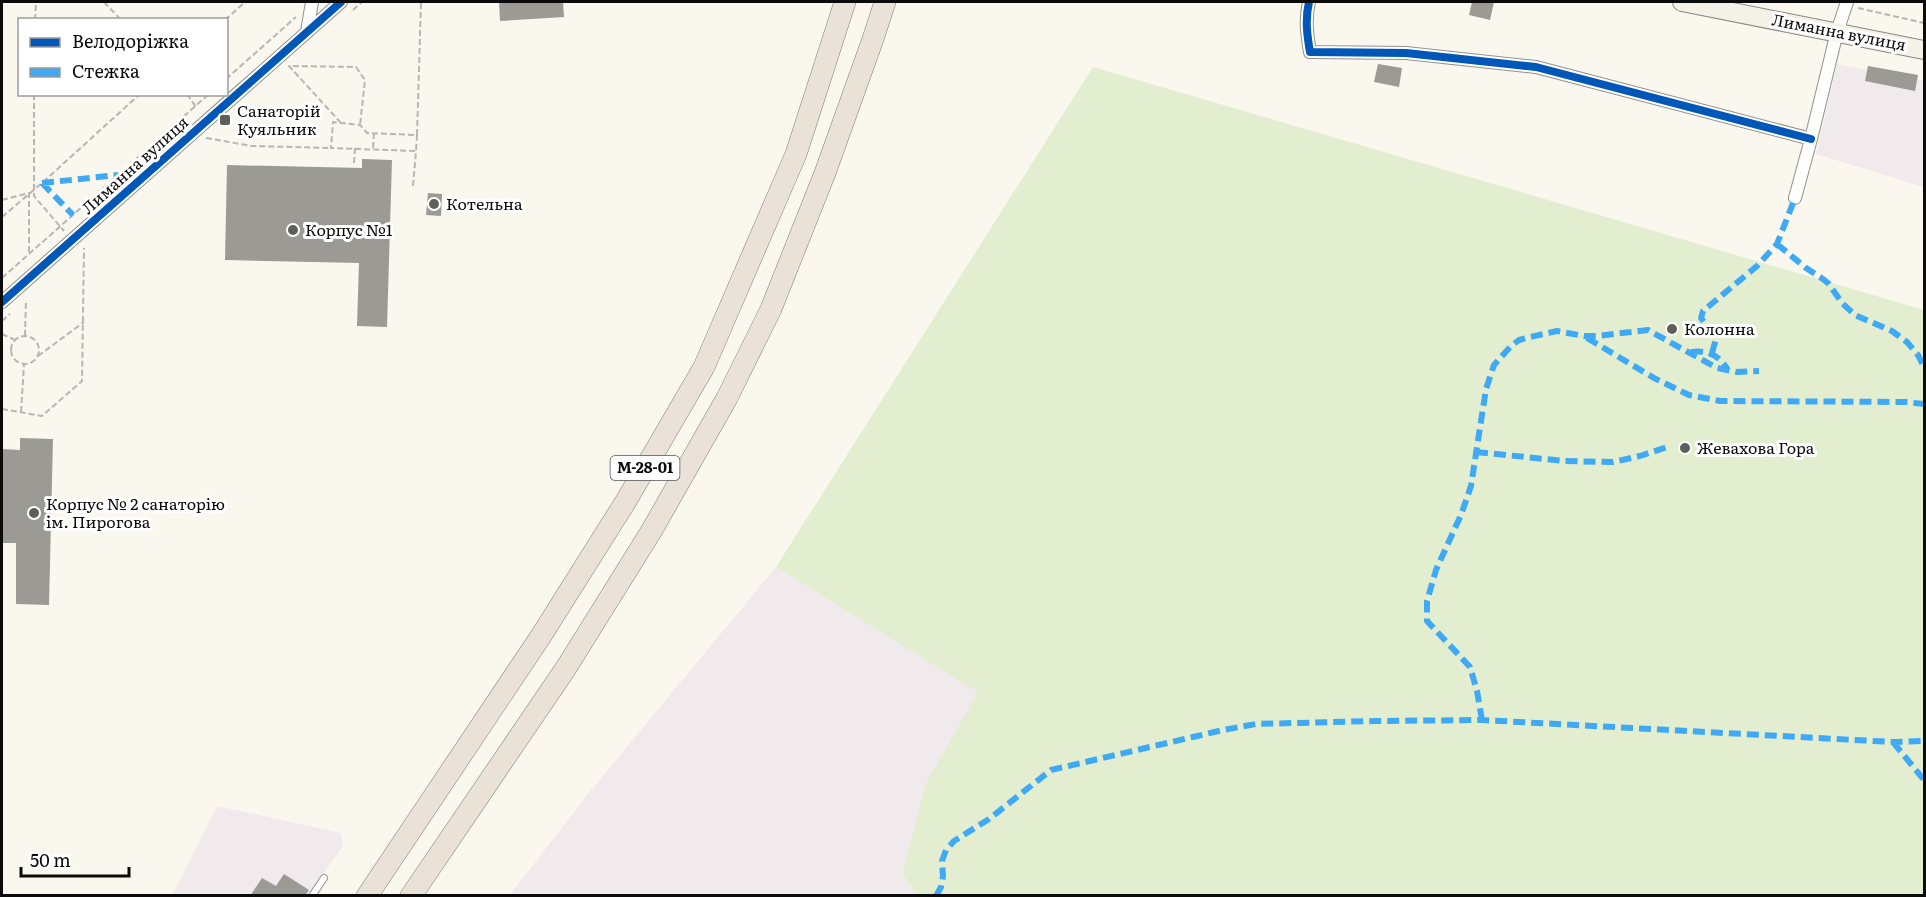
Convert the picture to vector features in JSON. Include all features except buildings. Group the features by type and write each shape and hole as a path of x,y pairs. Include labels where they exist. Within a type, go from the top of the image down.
{"highway":[{"name":"М-28-01","path":"367,896 541,636 626,501 704,367 796,154 845,2"},
{"name":"М-28-01","path":"411,896 566,668 652,530 727,398 771,309 817,194 885,2"}],"main road":[{"name":"Лиманна вулиця","path":"1682,2 1924,50"}],"street":[{"path":"307,32 312,2"},
{"name":"Лиманна вулиця","path":"2,302 341,2"},
{"path":"1309,2 1307,33 1310,52 1406,53 1536,67 1811,139"},
{"path":"1795,198 1837,32 1847,3"}],"lane":[{"path":"312,896 324,878"}],"path":[{"path":"35,18 36,2"},
{"path":"104,2 119,18"},
{"path":"227,18 245,2"},
{"path":"228,77 312,2"},
{"path":"413,186 421,2"},
{"path":"1847,3 1924,22"},
{"path":"341,123 289,66 356,67 365,81 360,125"},
{"path":"34,96 34,196 60,226"},
{"path":"2,217 138,96"},
{"path":"188,96 196,106"},
{"path":"2,278 207,96"},
{"path":"331,148 333,122 360,125 367,133 417,135"},
{"path":"373,148 374,133"},
{"path":"206,138 252,146 416,150"},
{"path":"354,163 355,148"},
{"path":"2,200 29,193"},
{"path":"29,193 29,254"},
{"path":"2,409 42,416 82,381 84,248"},
{"path":"25,336 26,300"},
{"path":"38,356 37,343 30,337 21,336 11,347 12,356 18,363 32,363 84,322"},
{"path":"2,334 15,340"},
{"path":"21,413 24,364"}],"shaded area":[{"path":"1837,64 1867,70 1868,66 1918,75 1917,79 1924,81 1924,187 1816,154"},
{"path":"776,567 979,692 926,783 917,895 509,896 588,794"},
{"path":"217,806 341,833 343,846 308,895 172,896"}],"green space":[{"path":"1093,67 1924,310 1924,895 918,895 903,873 926,783 978,692 776,567"}],"marked path":[{"path":"42,183 118,175"},
{"path":"42,183 73,215"},
{"path":"1712,353 1716,339 1701,318 1703,311 1757,266 1777,244 1795,198"},
{"path":"1777,244 1829,284 1842,303 1855,315 1892,331 1907,342 1924,367"},
{"path":"1482,720 1470,667 1427,621 1427,601 1436,570 1461,515 1471,486 1486,389 1494,365 1510,347 1519,340 1530,337 1557,331 1597,336 1648,330 1717,368 1737,372 1759,371"},
{"path":"1587,338 1654,378 1689,395 1720,401 1924,404"},
{"path":"1691,352 1712,355 1728,370"},
{"path":"1476,452 1565,461 1613,462 1667,447"},
{"path":"936,896 943,876 942,861 946,850 954,841 989,819 1051,770 1256,724 1482,720 1893,742 1924,741"},
{"path":"1893,742 1924,780"}],"cycle path":[{"path":"2,302 341,2"},
{"path":"1309,2 1307,27 1310,52 1406,53 1536,67 1811,139"}],"place":[{"name":"Санаторій Куяльник","path":"225,120"},
{"name":"Котельна","path":"434,204"},
{"name":"Корпус №1","path":"293,230"},
{"name":"Колонна","path":"1672,329"},
{"name":"Жевахова Гора","path":"1685,448"},
{"name":"Корпус № 2 санаторію ім. Пирогова","path":"34,513"}]}
